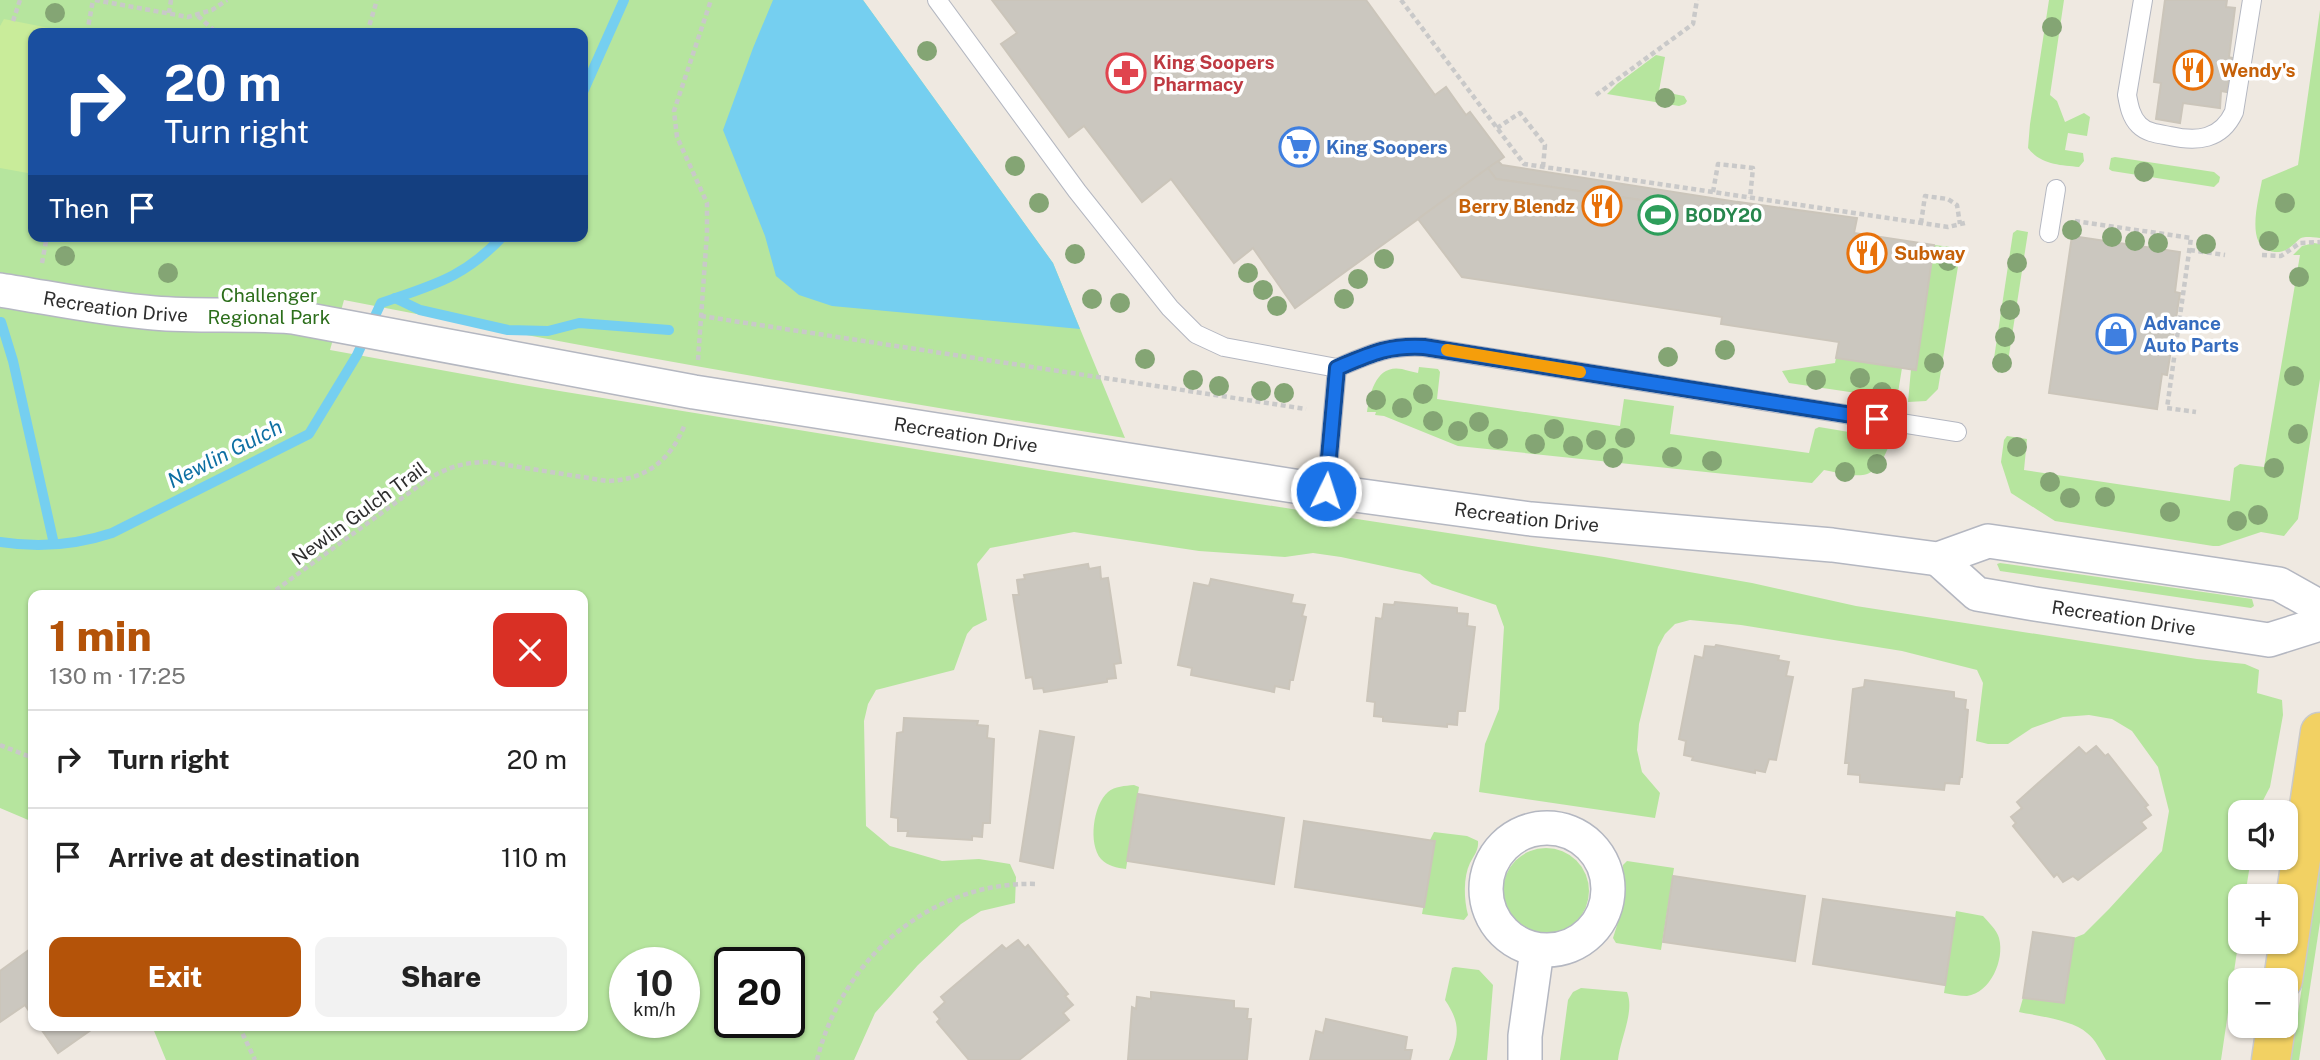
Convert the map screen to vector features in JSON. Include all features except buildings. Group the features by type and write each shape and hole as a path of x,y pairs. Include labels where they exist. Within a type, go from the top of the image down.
{"main road":[{"path":"2285,968 2320,733"},
{"path":"2271,1060 2274,1038"}],"street":[{"name":"Recreation Drive","path":"0,290 131,311 293,317 694,392 1326,491 1531,519 1832,545 1938,559 1988,541 2279,584 2320,607"},
{"name":"Recreation Drive","path":"1938,559 1977,594 2035,604 2269,640 2320,624"},
{"path":"1525,1060 1525,1036 1537,950"}],"lane":[{"path":"937,0 1077,191 1170,308 1196,334 1224,347 1337,368 1401,345 1424,347 1957,432"},
{"path":"2143,0 2127,95 2129,108 2139,125 2149,132 2195,140 2214,135 2229,121 2234,112 2252,0"},
{"path":"2051,226 2056,189"},
{"path":"1326,491 1337,368"}],"path":[{"path":"13,22 20,0"},
{"path":"87,28 94,0 188,16 198,16 227,0"},
{"path":"169,13 171,0"},
{"path":"368,28 376,0"},
{"path":"698,368 708,233 707,203 677,136 674,111 711,0"},
{"path":"1401,0 1524,164 1750,198 1948,227 1963,223 1957,205 1948,199 1925,195 1921,223"},
{"path":"1597,95 1693,24 1697,0"},
{"path":"198,16 211,28"},
{"path":"1497,128 1520,113 1545,145 1543,167"},
{"path":"1539,137 1545,132"},
{"path":"1713,192 1718,164 1753,168 1750,198"},
{"path":"2051,226 2191,238 2167,408 2196,412"},
{"path":"41,270 46,242"},
{"path":"2262,255 2281,256 2300,243 2320,242"},
{"path":"2190,250 2225,255"},
{"path":"701,316 1306,409"},
{"name":"Newlin Gulch Trail","path":"276,590 424,482 451,467 471,462 488,462 607,481 625,481 643,474 671,452 688,415"},
{"path":"0,745 28,756"},
{"path":"817,1060 823,1036 846,989 859,969 894,934 924,914 981,890 1038,884"},
{"path":"241,1031 255,1060"}],"green space":[{"name":"Challenger Regional Park","path":"0,0 863,0 1053,263 1125,438 734,373 344,300 330,350 535,387 1136,485 1604,557 1752,583 1856,606 2197,659 2245,664 2259,670 2257,693 2282,700 2283,715 2270,787 2263,800 2228,800 2228,870 2249,870 2247,884 2228,884 2228,954 2237,954 2235,968 2228,968 2228,1012 2221,1060 2106,1060 2098,1045 2081,1029 2055,1019 2019,1012 2023,998 2064,1003 2074,938 2084,934 2162,851 2169,811 2158,767 2132,731 2112,719 2089,715 2063,717 2032,728 2008,744 1988,744 1976,741 1983,683 1977,670 1902,651 1741,625 1690,620 1675,624 1658,647 1639,724 1637,750 1642,772 1660,793 1655,818 1479,792 1485,744 1499,709 1504,627 1496,605 1432,584 1420,574 1341,557 1313,553 1285,557 1199,551 1074,532 990,548 977,564 987,620 973,627 967,634 954,670 876,690 868,704 864,721 866,826 890,846 942,861 979,859 1010,864 1016,877 1015,903 981,911 961,924 918,965 875,1013 854,1060 166,1060 154,1031 588,1031 588,590 28,590 28,820 0,808"},
{"path":"2049,0 2064,0 2050,95 2057,101 2065,122 2084,113 2090,117 2087,136 2068,133 2065,150 2083,153 2084,161 2079,167 2045,161 2028,148"},
{"path":"2320,10 2320,238 2306,237 2286,250 2272,252 2262,247 2256,231 2262,180 2298,165"},
{"path":"4,19 49,28 28,28 28,173 0,168 0,26"},
{"path":"1656,55 1665,57 1659,91 1684,96 1687,101 1685,104 1679,106 1607,94 1617,84"},
{"path":"2111,158 2214,172 2220,177 2219,182 2214,187 2112,171 2109,169"},
{"path":"2017,230 2028,232 2007,368 1998,373 1993,365 2013,233"},
{"path":"2320,244 2320,379 2298,519 2284,536 2261,532 2213,546 2055,521 2011,493 2001,462 2007,436 2027,439 2024,470 2230,501 2234,468 2240,464 2264,467 2300,255 2293,255 2302,246"},
{"path":"1934,245 1961,248 1938,389 1926,401 1908,402 1911,369 1916,369"},
{"path":"1836,358 1902,368 1897,399 1789,383 1782,371 1835,363"},
{"path":"1419,367 1438,369 1440,372 1437,399 1620,426 1624,399 1674,406 1670,434 1809,453 1815,429 1819,427 1891,439 1880,464 1867,474 1849,475 1824,470 1812,483 1458,446 1384,416 1375,415 1376,412 1367,412 1370,397 1380,375 1393,369 1418,373"},
{"path":"1997,564 2252,599 2254,606 2251,608 2000,571"},
{"path":"1117,787 1139,787 1126,869 1101,859 1094,844 1094,825 1099,806 1108,792"},
{"path":"1434,832 1467,836 1478,841 1466,875 1468,915 1464,920 1422,914 1435,841 1430,840"},
{"path":"1546,848 1562,852 1576,861 1585,875 1589,891 1585,907 1576,921 1562,930 1546,934 1530,930 1516,921 1507,907 1503,891 1507,875 1516,861 1530,852"},
{"path":"1627,861 1674,868 1661,950 1616,943 1613,938 1624,903 1623,865"},
{"path":"2320,866 2320,922 2299,1060 2291,1060 2294,1038 2298,1038 2298,1013"},
{"path":"1956,911 1983,916 1999,938 2000,956 1994,974 1983,989 1967,996 1944,993"},
{"path":"1452,968 1479,970 1493,985 1487,1060 1449,1060 1457,1029 1454,1015 1445,1000"},
{"path":"1581,988 1627,992 1628,1017 1618,1060 1560,1060 1568,1000 1573,992"}],"water":[{"path":"773,0 863,0 1053,263 1080,329 832,306 799,295 776,276 765,236 723,130"}],"waterway":[{"name":"Newlin Gulch","path":"588,81 624,0"},
{"name":"Newlin Gulch","path":"0,542 57,544 112,533 309,434 357,355 381,303 432,285 461,271 497,242"},
{"path":"395,298 420,310 508,330 548,331 579,323 669,330"},
{"path":"1,322 13,361 54,544"}],"slow traffic":[{"path":"1447,350 1580,372"}],"place":[{"name":"Wendy's","path":"2193,70"},
{"name":"King Soopers Pharmacy","path":"1126,73"},
{"name":"King Soopers","path":"1299,147"},
{"name":"Berry Blendz","path":"1602,206"},
{"name":"BODY20","path":"1658,215"},
{"name":"Subway","path":"1867,253"},
{"name":"Advance Auto Parts","path":"2116,334"}],"route":[{"path":"1326,491 1337,368 1401,345 1877,419"}]}
